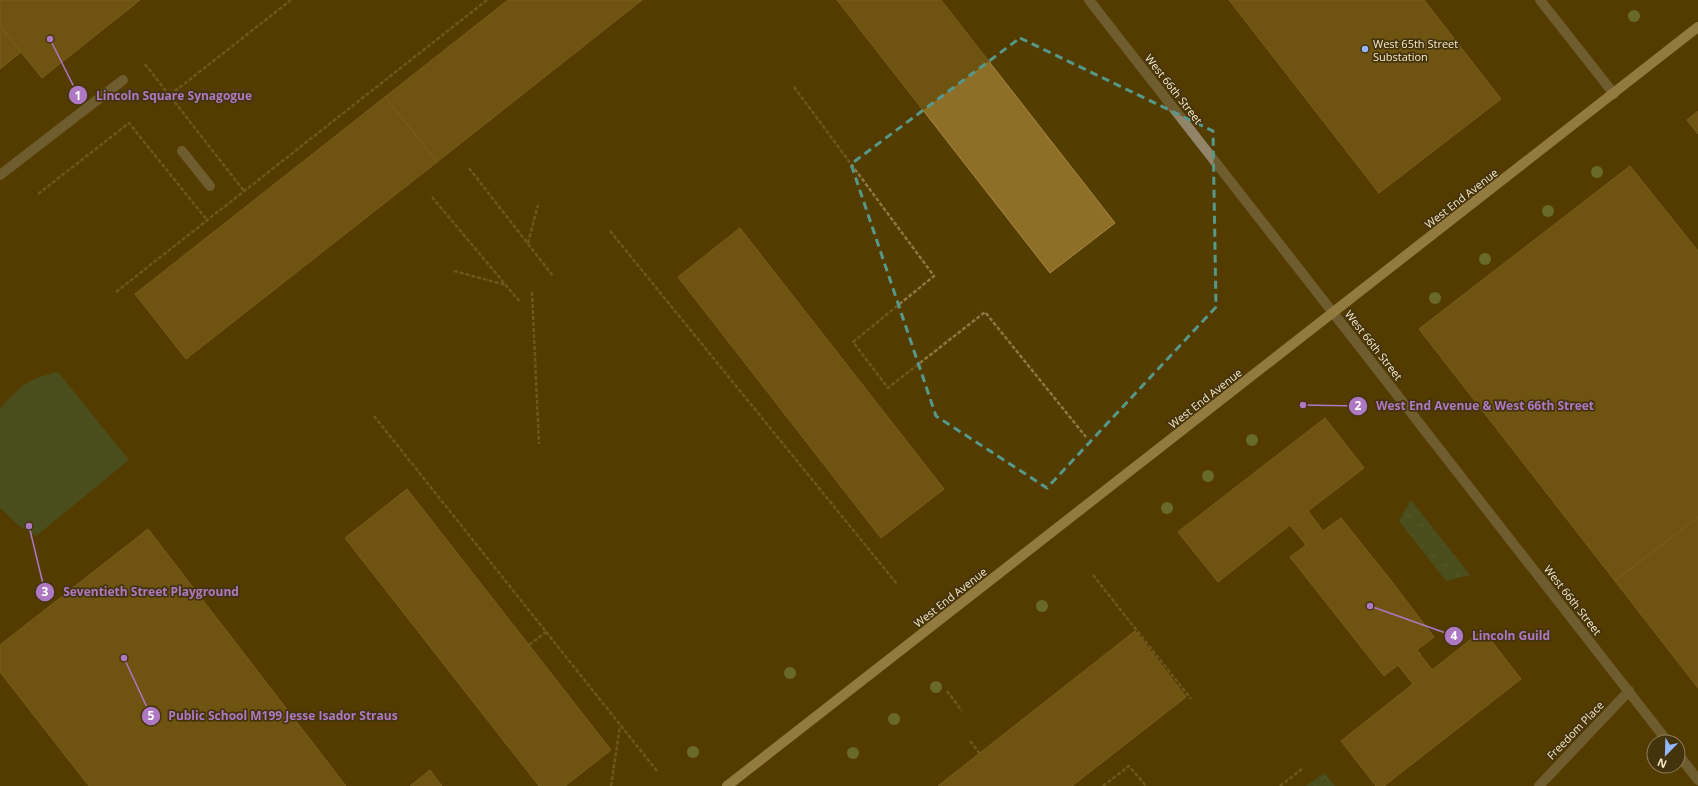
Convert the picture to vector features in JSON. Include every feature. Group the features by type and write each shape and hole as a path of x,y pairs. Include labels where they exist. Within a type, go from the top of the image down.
{"main road":[{"name":"West End Avenue","path":"727,786 1698,27"}],"street":[{"name":"West 66th Street","path":"1089,0 1662,734"},
{"path":"1540,0 1614,94"},
{"path":"0,175 123,80"},
{"path":"182,151 210,186"},
{"name":"Freedom Place","path":"1539,786 1629,691"},
{"path":"1686,764 1698,780"}],"path":[{"path":"170,95 291,0"},
{"path":"480,0 483,3"},
{"path":"116,292 487,0"},
{"path":"145,64 244,191"},
{"path":"794,87 934,276 853,342 888,388 986,312 1086,436"},
{"path":"38,194 129,123 207,220"},
{"path":"469,168 553,276"},
{"path":"432,197 520,302"},
{"path":"528,243 538,205"},
{"path":"610,231 897,584"},
{"path":"454,272 506,286"},
{"path":"532,292 539,444"},
{"path":"374,416 657,771"},
{"path":"1093,575 1191,699"},
{"path":"529,645 546,632"},
{"path":"947,691 962,711"},
{"path":"611,786 620,726"},
{"path":"970,741 980,754"},
{"path":"1103,786 1129,766 1146,786"},
{"path":"1280,786 1302,769"}],"highlighted area":[{"path":"1020,38 1213,131 1216,307 1047,488 936,416 851,164"}],"green space":[{"path":"58,372 129,460 36,536 18,525 0,508 0,409 13,394 25,384"},
{"path":"1411,500 1470,575 1446,581 1399,521"},
{"path":"1324,773 1335,786 1306,786"}],"building":[{"path":"0,0 140,0 42,78 0,26"},
{"path":"508,0 642,0 437,162 385,97"},
{"path":"837,0 941,0 1115,223 1050,273"},
{"name":"West 65th Street Substation","path":"1229,0 1424,0 1501,99 1379,193"},
{"path":"0,26 21,52 0,69"},
{"path":"385,97 437,162 186,359 135,294"},
{"path":"1698,111 1698,134 1687,120"},
{"path":"1630,166 1698,251 1698,517 1615,581 1419,329"},
{"path":"740,228 944,489 881,538 678,277"},
{"path":"1325,418 1364,468 1308,511 1323,531 1341,518 1389,578 1434,637 1417,650 1432,670 1483,630 1521,679 1384,786 1376,786 1341,741 1413,684 1398,665 1384,676 1290,557 1306,545 1290,525 1218,582 1178,532"},
{"path":"407,489 611,750 565,786 539,786 345,538"},
{"path":"1698,517 1698,688 1615,581"},
{"path":"148,529 346,786 89,786 0,672 0,645"},
{"path":"1135,631 1186,697 1072,786 938,786"},
{"path":"430,770 442,786 410,786"}],"place":[{"name":"Lincoln Square Synagogue","path":"50,39"},
{"name":"West 65th Street Substation","path":"1365,49"},
{"name":"West End Avenue & West 66th Street","path":"1303,405"},
{"name":"Seventieth Street Playground","path":"29,526"},
{"name":"Lincoln Guild","path":"1370,606"},
{"name":"Public School M199 Jesse Isador Straus","path":"124,658"}]}
